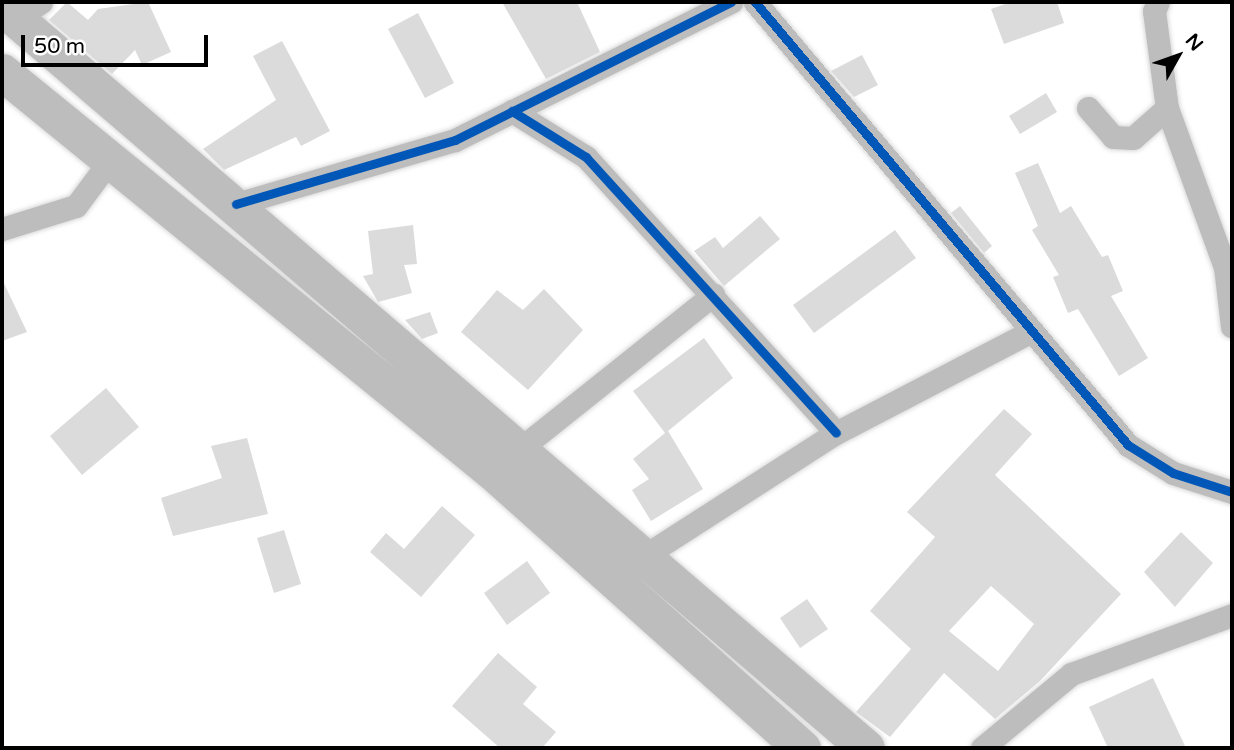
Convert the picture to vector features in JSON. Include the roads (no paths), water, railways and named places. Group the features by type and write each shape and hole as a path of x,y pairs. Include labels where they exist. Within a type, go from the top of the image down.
{"main road":[{"path":"20,9 236,204 521,448 641,558 866,748"},
{"path":"2,72 108,163 492,471 802,748"}],"street":[{"path":"236,204 455,139 731,2"},
{"path":"755,2 1030,332 1128,445 1173,473 1232,492"},
{"path":"1158,2 1154,11 1167,108 1225,267 1232,327"},
{"path":"1088,108 1113,137 1133,138 1167,108"},
{"path":"512,111 586,158 836,433"},
{"path":"2,229 76,206 108,163"},
{"path":"521,448 713,295"},
{"path":"641,558 836,433 1030,332"},
{"path":"982,748 1072,674 1232,615"}]}
